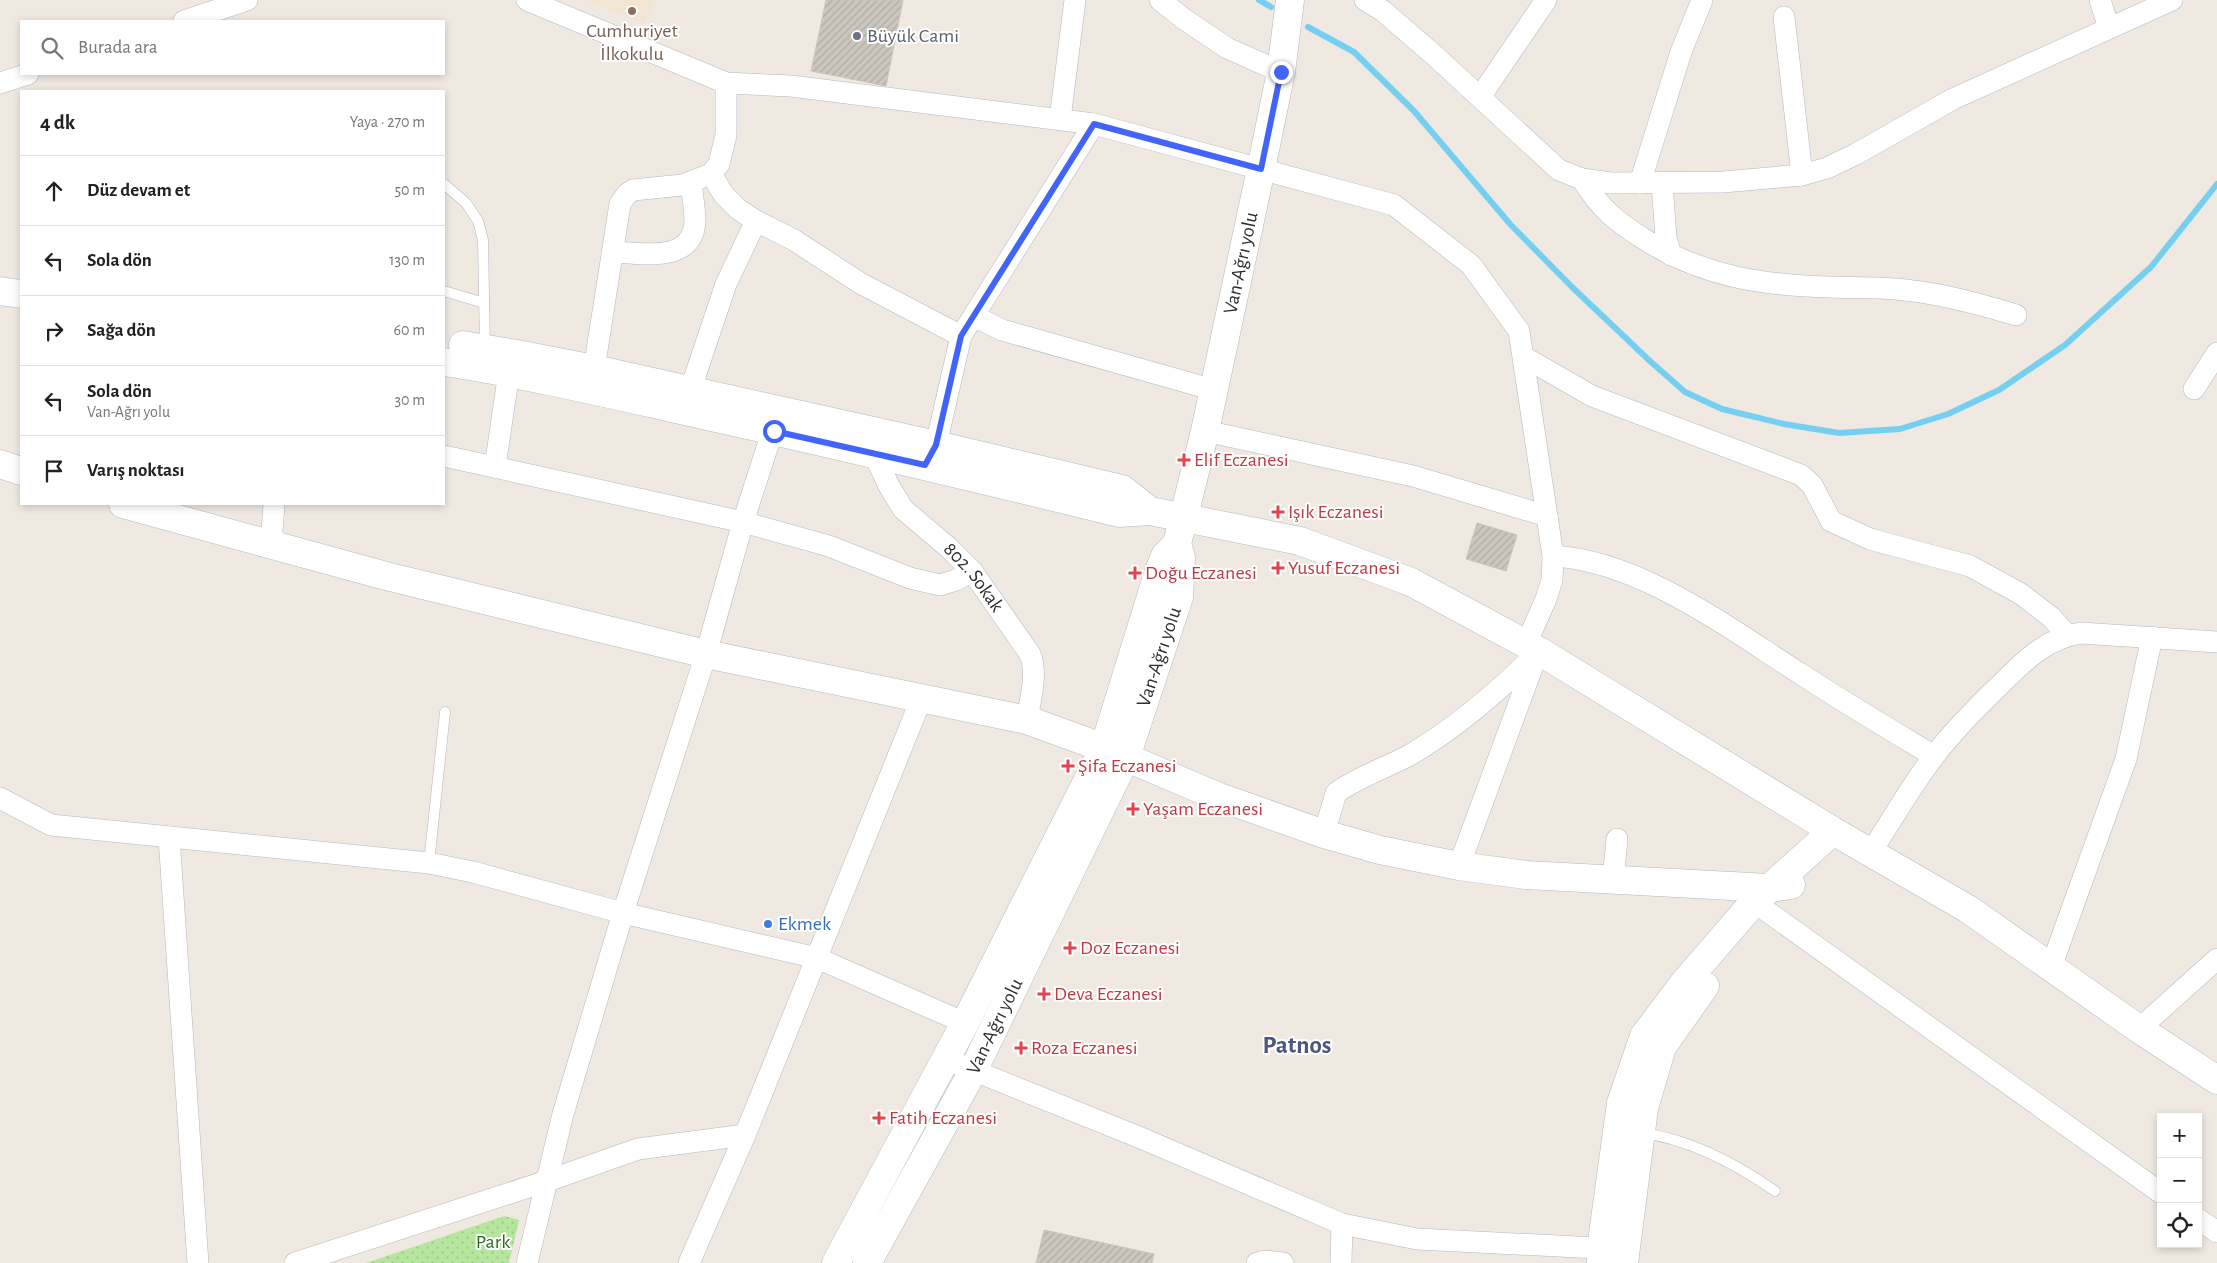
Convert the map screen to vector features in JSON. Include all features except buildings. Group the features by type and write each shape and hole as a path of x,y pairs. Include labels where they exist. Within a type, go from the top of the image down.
{"main road":[{"name":"Van-Ağrı yolu","path":"868,1263 974,1071 1115,752 1179,597 1181,557 1177,544 1205,432 1261,169 1281,72 1290,0"},
{"path":"0,277 20,280"},
{"path":"0,291 20,294"},
{"path":"445,342 594,369 690,391 874,454 930,455"},
{"path":"445,362 509,372 776,421 930,455 1122,489 1150,511 1300,541 1411,582 1532,647 1833,831 1968,910 2139,1029 2217,1080"},
{"path":"0,464 20,471"},
{"path":"127,505 386,576 706,654 1027,720 1115,752 1219,797 1324,834 1380,850 1459,866 1526,875 1613,881 1770,897"},
{"path":"836,1263 965,1023 1115,752"},
{"path":"1613,1256 1621,1103 1644,1036 1684,983 1833,831"},
{"path":"1613,1256 1641,1133 1644,1108 1662,1047 1770,897"}],"street":[{"path":"187,20 247,0"},
{"path":"527,0 726,83 791,86 1094,124 1394,204 1471,265 1519,331 1553,556 1552,580 1532,647 1459,866"},
{"path":"1060,119 1075,0"},
{"path":"1160,0 1227,48 1281,72"},
{"path":"1365,0 1383,11 1559,170 1582,179 1611,183 1723,182 1802,175 1827,168 1954,99 2172,0"},
{"path":"1480,97 1546,0"},
{"path":"1640,183 1681,52 1702,0"},
{"path":"2100,0 2109,28"},
{"path":"1784,17 1802,175"},
{"path":"0,83 25,75"},
{"path":"594,369 618,211 627,194 640,188 661,188 691,182 711,174 719,164 726,135 726,83"},
{"path":"930,455 961,336 1094,124"},
{"path":"711,174 724,195 738,209 756,221 794,240 860,283 961,336"},
{"path":"1582,179 1595,200 1618,223 1671,255 1724,276 1788,285 1905,290 1954,297 2016,315"},
{"path":"612,252 662,254 678,250 686,244 691,236 695,222 691,182"},
{"path":"1662,183 1666,238 1671,255"},
{"path":"690,391 726,284 756,221"},
{"path":"974,316 1002,330 1214,390"},
{"path":"2194,389 2217,353"},
{"path":"1524,357 1592,396 1801,475 1812,486 1831,521 1870,539 1970,566 2021,594 2051,617 2067,635"},
{"path":"495,467 509,372"},
{"path":"527,1263 563,1114 623,913 706,654 743,522 776,421"},
{"path":"1205,432 1412,476 1547,516"},
{"name":"802. Sokak","path":"874,454 889,486 903,509 972,570 1033,661 1033,678 1027,720"},
{"path":"445,456 743,522 829,546 910,578 940,585 956,580 972,570"},
{"path":"271,545 274,505"},
{"path":"1553,556 1576,557 1616,568 1704,612 1838,699 1934,756"},
{"path":"1870,852 1934,756 1980,704 2028,657 2053,641 2067,635 2081,633 2217,642"},
{"path":"2051,967 2126,759 2152,637"},
{"path":"1324,834 1336,793 1409,755 1444,732 1496,693 1532,647"},
{"path":"689,1263 745,1135 922,697"},
{"path":"0,798 51,825 429,863 473,872 623,913 817,958 965,1023"},
{"path":"169,838 198,1263"},
{"path":"1613,881 1617,839"},
{"path":"1770,897 2157,1190"},
{"path":"2139,1029 2217,959"},
{"path":"946,1059 1142,1138 1342,1224 1417,1239 1613,1256"},
{"path":"295,1263 638,1149 745,1135"},
{"path":"2202,1222 2217,1232"},
{"path":"1341,1263 1342,1224"},
{"path":"1257,1263 1264,1261 1283,1263"}],"lane":[{"path":"445,185 466,202 478,221 483,240 485,349"},
{"path":"445,291 484,303"},
{"path":"429,863 445,712"},
{"path":"1641,1133 1664,1136 1692,1147 1747,1172 1775,1191"}],"shaded area":[{"name":"Cumhuriyet İlkokulu","path":"586,0 654,0 644,23"}],"green space":[{"name":"Park","path":"504,1216 519,1220 509,1263 366,1263"}],"waterway":[{"path":"1259,0 1271,7"},
{"path":"1308,27 1354,52 1414,111 1510,224 1572,287 1685,392 1722,409 1784,424 1839,433 1900,429 1948,414 1999,390 2065,345 2151,267 2217,184"}],"place":[{"name":"Cumhuriyet İlkokulu","path":"632,11"},
{"name":"Büyük Cami","path":"857,36"},
{"name":"Elif Eczanesi","path":"1184,460"},
{"name":"Işık Eczanesi","path":"1278,512"},
{"name":"Yusuf Eczanesi","path":"1278,568"},
{"name":"Doğu Eczanesi","path":"1135,573"},
{"name":"Şifa Eczanesi","path":"1068,766"},
{"name":"Yaşam Eczanesi","path":"1133,809"},
{"name":"Ekmek","path":"768,924"},
{"name":"Doz Eczanesi","path":"1070,948"},
{"name":"Deva Eczanesi","path":"1044,994"},
{"name":"Roza Eczanesi","path":"1021,1048"},
{"name":"Fatih Eczanesi","path":"879,1118"}],"district":[{"name":"Patnos","path":"1297,1045"}],"route":[{"path":"774,431 925,465 936,445 961,336 1094,124 1261,169 1281,72"}]}
